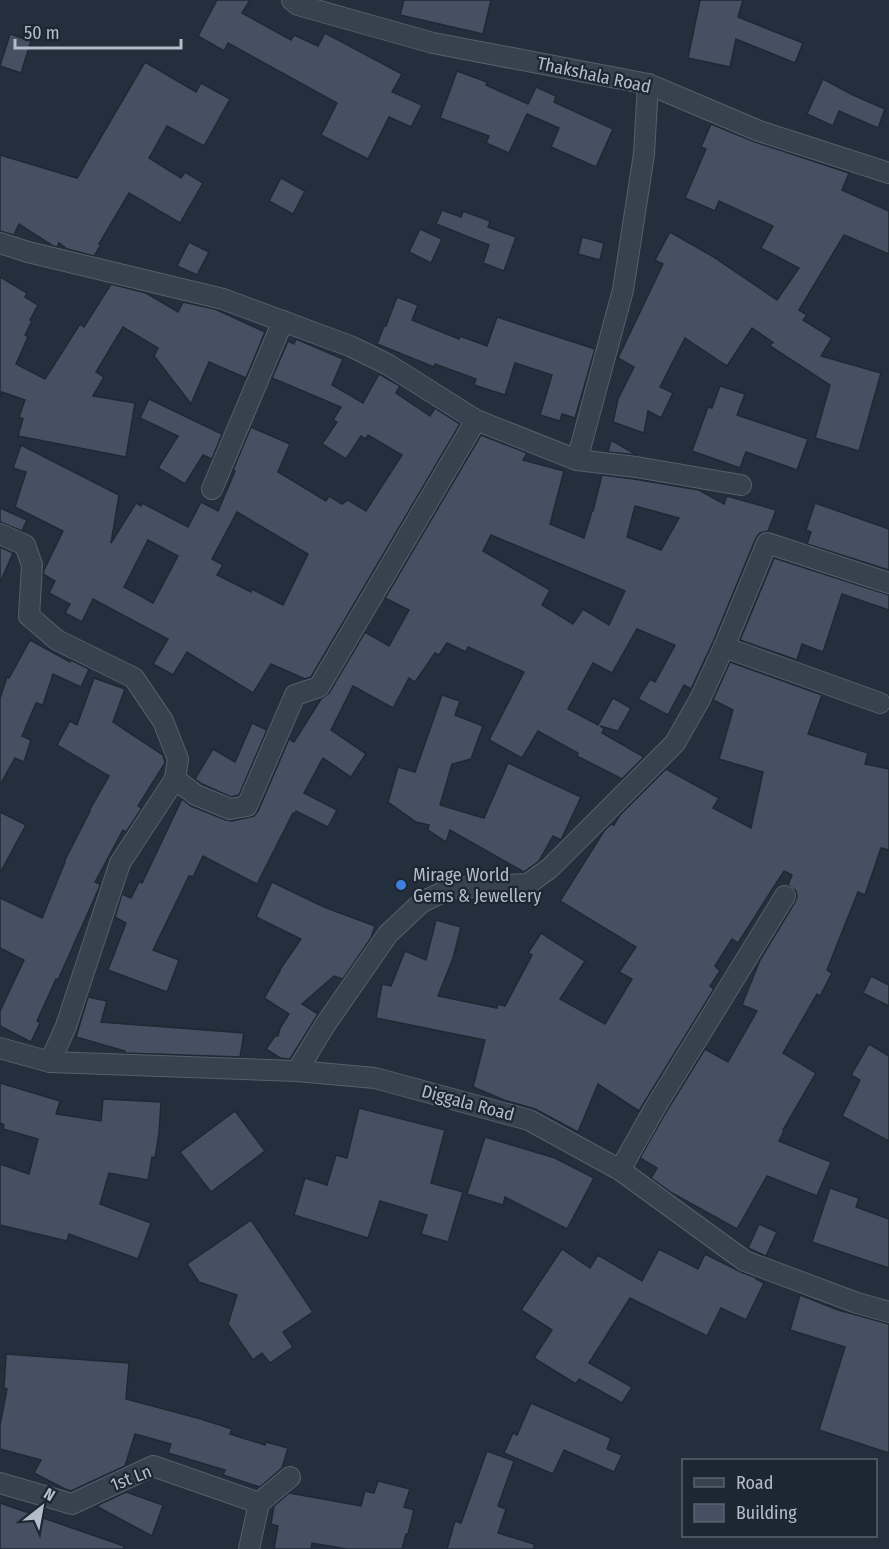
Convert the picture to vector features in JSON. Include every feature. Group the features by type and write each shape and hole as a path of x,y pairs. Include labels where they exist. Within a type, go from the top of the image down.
{"street":[{"name":"Thakshala Road","path":"292,0 298,5 433,43 648,84 759,131 888,170"},
{"path":"577,460 623,290 644,154 648,84"},
{"path":"0,243 28,252 223,299 350,346 387,364 476,420 577,460 636,466 741,485"},
{"path":"212,489 283,321"},
{"path":"175,779 196,795 230,808 247,806 295,695 319,687 476,420"},
{"path":"0,534 25,545 32,566 29,616 57,640 134,678 163,721 178,759 175,779 120,863 66,1026 50,1062"},
{"path":"297,1071 324,1025 388,934 422,902 452,888 528,884 550,868 675,743 700,699 724,647 767,543 889,583"},
{"path":"724,647 880,703"},
{"path":"620,1170 656,1106 785,896"},
{"name":"Diggala Road","path":"0,1048 50,1062 297,1071 375,1078 529,1120 620,1170 745,1261 857,1303 889,1312"},
{"name":"1st Ln","path":"0,1483 72,1504 153,1466 259,1503"},
{"path":"249,1549 259,1503 290,1477"}],"building":[{"path":"217,0 250,0 242,13 291,40 294,35 318,46 325,33 402,74 392,92 422,105 411,127 389,117 368,159 321,135 337,103 228,43 224,51 198,36"},
{"path":"404,0 491,0 483,34 400,15"},
{"path":"700,0 743,0 738,17 803,43 795,63 736,39 730,67 688,58"},
{"path":"10,34 31,41 21,73 0,66"},
{"path":"145,62 196,92 201,83 230,99 204,146 167,126 149,158 181,178 185,172 203,183 180,223 129,193 94,256 67,249 59,243 57,247 53,246 19,224 14,235 0,231 0,155 77,178"},
{"path":"457,71 487,82 486,85 528,104 536,87 556,96 554,102 613,129 596,167 551,147 559,128 527,114 509,153 486,143 489,136 440,118"},
{"path":"823,79 885,109 878,128 839,111 833,126 807,114"},
{"path":"711,124 755,142 849,173 842,190 889,211 889,254 844,235 799,310 807,315 803,320 832,338 821,356 881,373 859,451 815,438 830,385 770,346 772,342 774,343 752,328 727,366 685,338 660,387 673,393 661,418 648,411 644,433 613,422 618,399 634,367 618,358 663,264 655,260 670,232 712,256 777,300 799,268 761,248 773,226 719,201 715,211 685,198 706,149 701,147"},
{"path":"281,178 305,191 293,214 269,201"},
{"path":"442,210 461,217 463,211 490,221 488,227 516,237 504,271 483,263 489,245 436,224"},
{"path":"420,229 442,239 431,263 409,252"},
{"path":"582,237 604,243 600,260 578,254"},
{"path":"189,242 209,252 197,275 177,266"},
{"path":"0,277 27,293 25,297 38,305 30,320 32,321 25,335 28,337 16,364 45,379 80,324 84,327 111,284 146,293 178,312 183,302 215,309 265,332 246,378 209,362 191,404 154,356 158,348 123,327 96,372 104,377 93,396 135,403 126,457 18,436 23,419 19,417 25,400 2,392 0,397"},
{"path":"397,297 418,305 412,320 459,339 460,336 487,346 497,317 595,349 575,418 562,414 560,421 540,415 552,375 515,363 505,395 474,385 476,379 435,364 434,367 377,344"},
{"path":"296,339 343,359 332,385 363,403 379,374 400,386 396,393 430,416 435,408 460,424 311,677 305,679 271,664 253,693 187,652 173,675 153,664 168,639 93,599 82,622 65,613 70,604 49,593 55,581 43,574 63,531 15,507 26,472 13,468 21,445 119,495 111,543 136,503 141,506 142,503 188,527 201,502 218,511 251,427 290,444 278,472 326,501 329,496 342,504 348,500 366,511 402,455 368,435 366,439 361,436 346,459 322,444 337,422 333,420 341,407 272,378 288,341 294,344","holes":["237,512 308,554 283,605 217,575 223,565 212,559","148,540 178,556 153,603 124,587"]},
{"path":"720,386 745,394 737,415 808,439 797,470 746,452 740,468 692,451 708,407 712,408"},
{"path":"149,399 222,434 212,459 203,455 185,484 158,468 178,436 140,418"},
{"path":"481,435 527,453 523,460 564,471 550,524 584,538 602,475 699,490 724,504 727,496 776,510 768,531 760,533 756,538 691,689 684,685 668,715 638,699 650,679 655,682 675,645 637,629 612,673 593,663 568,709 598,725 613,698 631,708 618,731 600,726 604,728 602,733 644,757 622,779 577,756 578,753 538,731 522,758 489,740 524,672 468,647 466,652 447,643 439,655 435,653 415,682 409,678 393,708 353,686 331,730 366,754 351,777 323,758 304,793 337,810 328,827 296,811 295,814 293,813 257,884 203,856 193,877 189,876 153,950 179,960 167,992 108,970 126,923 115,917 122,894 131,898 139,882 142,883 182,799 191,806 226,820 232,821 254,816 289,739 294,742 321,699 329,693 365,632 389,646 409,610 385,598","holes":["635,506 679,518 661,550 627,537","491,535 625,591 609,625 583,609 573,624 542,605 550,590 483,551"]},
{"path":"611,440 637,455 608,452"},
{"path":"815,503 889,529 889,570 807,544 811,532 806,530"},
{"path":"0,508 27,520 22,531 0,522"},
{"path":"0,547 13,553 0,583"},
{"path":"774,558 889,595 889,610 842,594 823,652 802,644 797,660 740,640"},
{"path":"30,640 70,662 71,660 89,669 81,687 53,674 43,705 36,703 22,736 31,740 24,762 15,758 0,785 0,698 7,677 9,678"},
{"path":"730,662 822,695 808,734 868,753 865,764 889,769 889,850 881,848 865,895 858,892 827,970 832,973 820,996 817,994 783,1053 816,1073 779,1141 831,1162 817,1196 767,1176 737,1229 672,1193 651,1178 657,1168 640,1158 705,1049 728,1062 757,1011 742,1005 760,960 797,897 796,891 788,885 792,875 784,871 738,943 732,939 715,966 720,971 710,986 714,989 639,1111 598,1084 578,1132 535,1109 504,1100 473,1087 485,1040 376,1018 382,984 391,986 405,951 426,960 436,920 461,927 453,958 438,996 497,1008 498,1004 505,1006 532,955 528,953 541,933 585,961 560,999 605,1024 632,979 619,972 636,947 560,901 604,831 611,824 614,825 620,815 666,769 719,798 713,808 751,828 763,772 719,759 733,710 713,700"},
{"path":"94,678 125,689 113,722 163,755 165,763 138,806 142,808 126,832 123,830 95,882 100,884 99,888 37,1021 40,1023 31,1042 0,1026 0,1011 24,960 0,948 0,898 42,918 64,862 109,776 57,745 70,721 77,725"},
{"path":"442,695 460,701 455,715 483,726 471,759 452,764 440,805 484,818 508,763 581,797 561,840 553,836 539,861 524,872 450,830 446,842 428,830 429,825 416,822 388,802 398,767 415,772"},
{"path":"252,723 267,730 239,795 231,797 195,779 213,749 235,762"},
{"path":"0,812 26,825 0,873"},
{"path":"272,882 324,907 375,926 371,938 343,979 334,976 302,1004 318,1014 290,1059 280,1058 266,1049 275,1036 278,1036 289,1014 264,998 301,939 256,917"},
{"path":"871,976 889,985 889,1006 863,993"},
{"path":"88,997 107,1001 101,1022 244,1033 240,1057 125,1053 125,1051 76,1037"},
{"path":"869,1044 889,1056 889,1141 842,1116 860,1080 851,1075"},
{"path":"0,1083 60,1101 56,1114 101,1121 103,1099 161,1102 155,1158 152,1157 148,1180 109,1173 100,1204 151,1223 138,1259 69,1234 67,1241 0,1225 0,1164 29,1174 38,1139 3,1129 4,1125 0,1123"},
{"path":"359,1108 445,1130 431,1183 463,1192 448,1242 421,1234 427,1215 380,1201 368,1238 294,1215 305,1178 327,1185 336,1155 347,1158"},
{"path":"235,1111 265,1151 211,1192 180,1152"},
{"path":"485,1137 555,1158 594,1178 567,1229 505,1197 503,1205 467,1194"},
{"path":"830,1188 859,1198 856,1207 889,1219 889,1268 812,1242"},
{"path":"251,1220 313,1312 283,1332 293,1347 270,1363 262,1353 253,1360 228,1324 237,1295 199,1282 187,1264"},
{"path":"759,1224 777,1232 766,1256 748,1248"},
{"path":"562,1249 590,1268 598,1255 642,1281 659,1249 698,1269 705,1254 764,1283 746,1320 721,1308 707,1336 630,1298 589,1363 632,1387 622,1403 579,1379 576,1384 534,1358 552,1330 521,1310"},
{"path":"800,1295 838,1310 889,1324 889,1453 819,1430 845,1347 790,1330"},
{"path":"6,1354 129,1363 126,1399 232,1429 230,1434 265,1445 266,1442 288,1448 282,1468 260,1487 223,1475 225,1470 168,1453 171,1444 135,1434 125,1466 71,1491 65,1489 34,1473 41,1460 0,1449 0,1425 7,1389 4,1388"},
{"path":"531,1403 611,1438 607,1449 622,1455 614,1472 564,1450 553,1474 504,1453 513,1433 517,1435"},
{"path":"487,1451 514,1461 498,1506 506,1509 498,1533 534,1544 534,1549 447,1549 455,1521 461,1523"},
{"path":"378,1481 410,1489 404,1507 414,1510 402,1549 347,1549 312,1543 311,1549 274,1549 278,1526 271,1524 274,1506 289,1493 361,1506 365,1491 374,1493"},
{"path":"126,1492 163,1505 152,1536 96,1506"},
{"path":"0,1503 124,1546 124,1549 0,1549"}],"place":[{"name":"Mirage World Gems & Jewellery","path":"401,885"}]}
